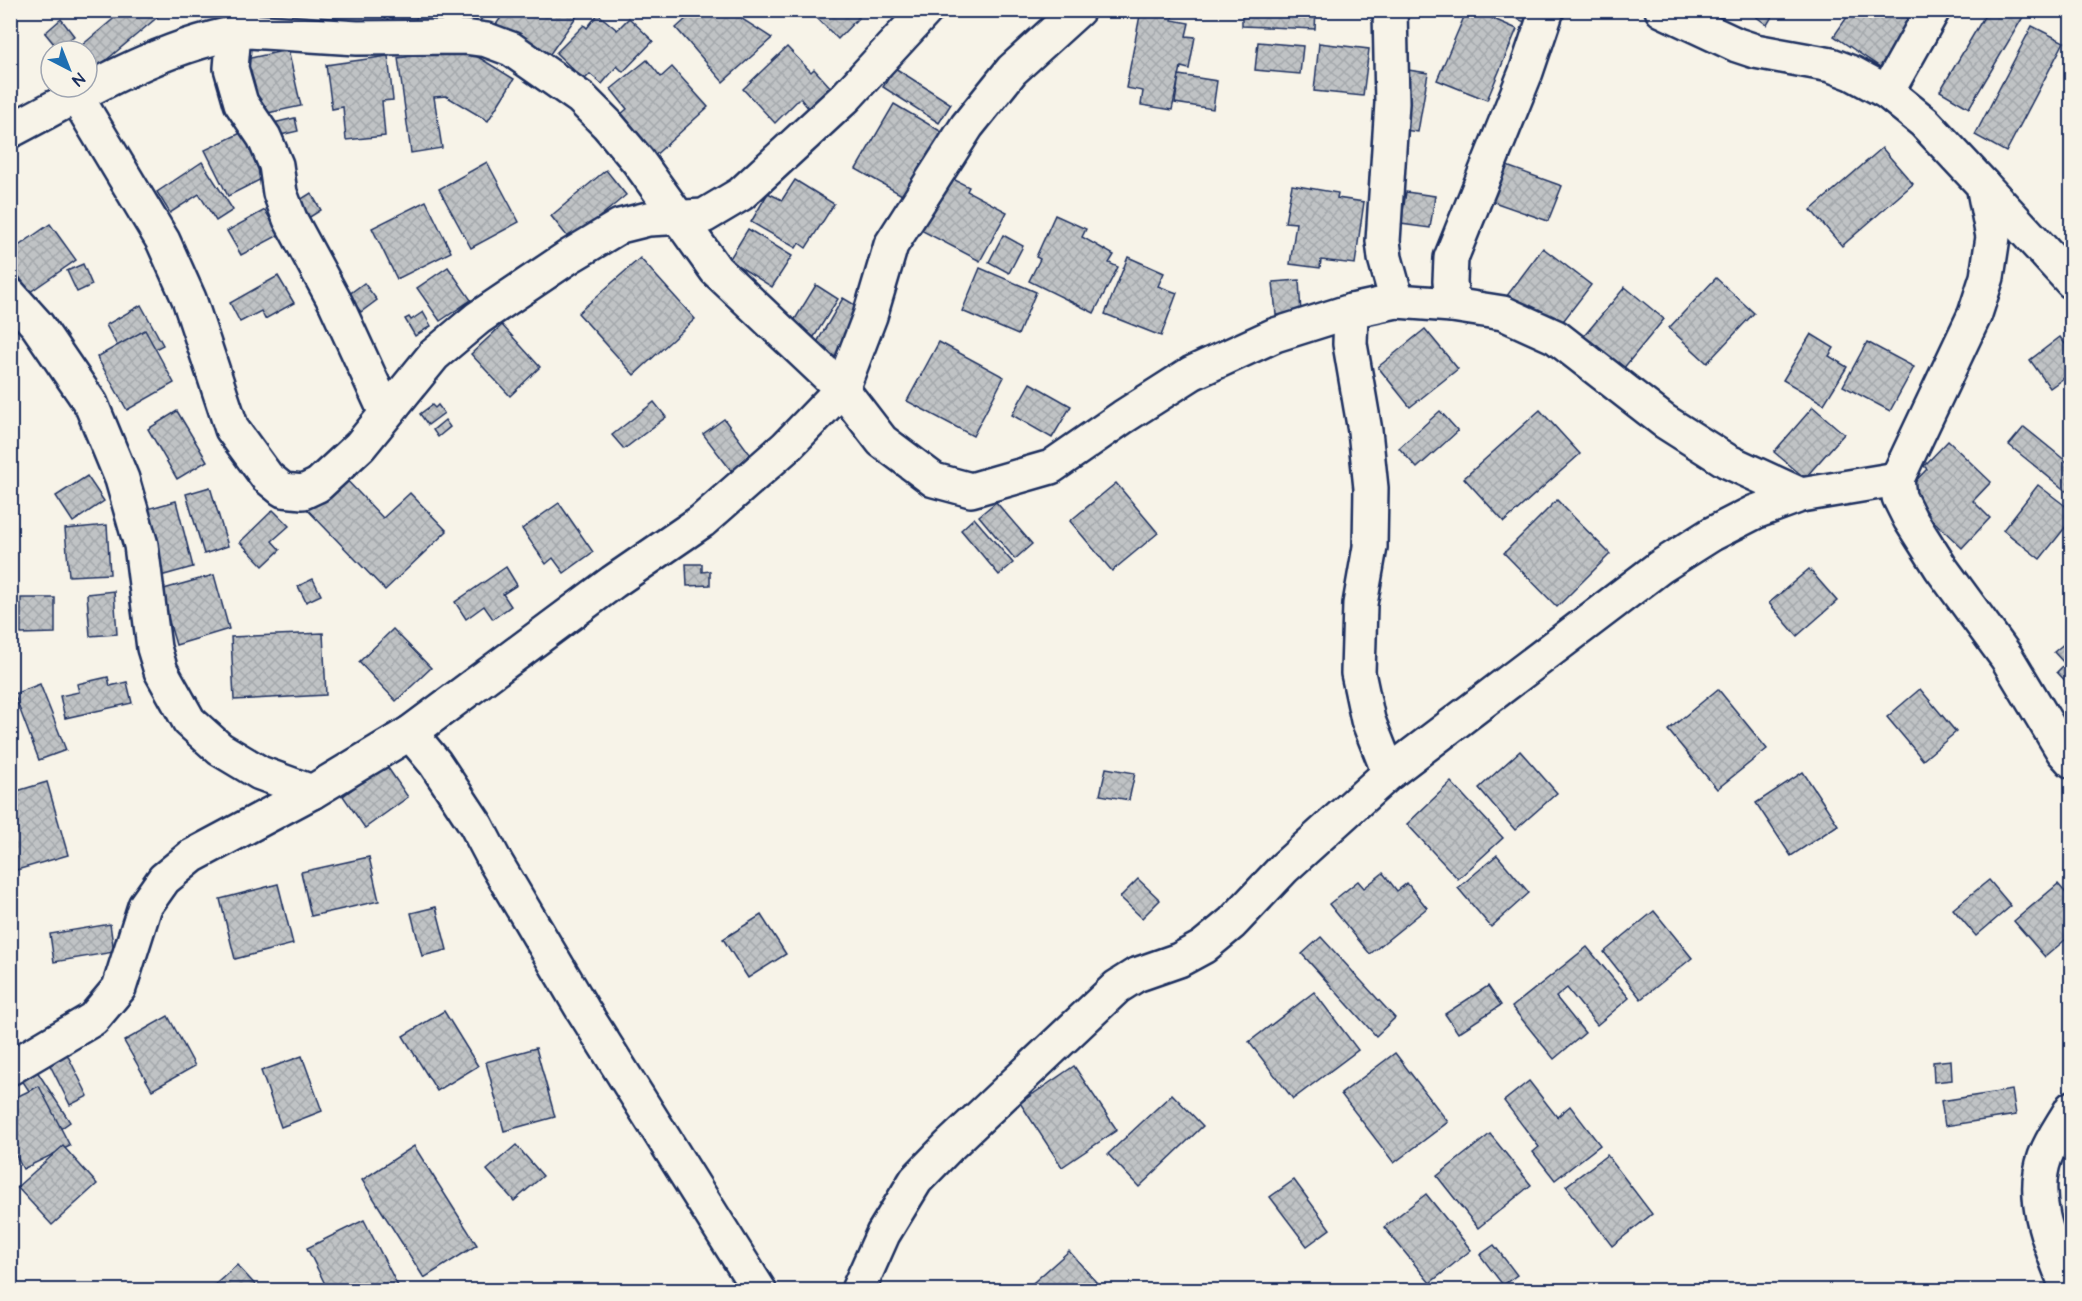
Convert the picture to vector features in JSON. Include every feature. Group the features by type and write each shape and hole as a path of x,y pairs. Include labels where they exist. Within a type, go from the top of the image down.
{"street":[{"path":"78,99 163,241 189,299 232,429 267,477 283,490 303,492 318,485 360,446 434,355 478,318 570,256 620,226 648,219 704,216 741,194 846,97 926,10"},
{"path":"10,1068 93,1019 119,988 145,906 164,879 192,856 312,792 410,733 613,582 702,521 786,447 842,389 870,316 891,245 967,126 1012,70 1078,10"},
{"path":"1390,10 1392,103 1383,241 1385,258 1397,301"},
{"path":"1452,305 1451,258 1526,72 1547,10"},
{"path":"1662,10 1737,45 1755,51 1831,65 1852,73 1887,92 1924,122 2072,282"},
{"path":"1887,92 1934,10"},
{"path":"238,25 231,68 241,104 264,137 276,165 280,193 290,219 336,304 386,414"},
{"path":"99,85 161,55 238,25 357,38 464,37 487,40 511,49 581,98 607,124 638,160 717,270 842,389 882,441 934,480 970,490 1051,467 1192,373 1275,335 1351,311 1397,301 1452,305 1503,313 1556,337 1664,421 1727,461 1802,495"},
{"path":"10,131 70,99"},
{"path":"1983,185 1993,237 1987,277 1975,314 1897,479 1899,497 1941,568 2007,658 2063,751 2072,761"},
{"path":"11,296 37,326 71,373 98,419 122,479 141,545 148,607 161,671 189,721 220,748 260,773 312,792"},
{"path":"1351,311 1350,344 1365,431 1371,488 1370,547 1360,604 1358,673 1368,720 1389,773"},
{"path":"858,1290 882,1234 916,1180 949,1146 1117,987 1136,975 1179,960 1203,947 1232,923 1284,868 1389,773 1660,567 1712,534 1755,512 1802,495 1897,479"},
{"path":"410,733 435,763 476,825 583,1010 759,1290"},
{"path":"2068,1290 2049,1238 2039,1182 2045,1156 2072,1108"}],"building":[{"path":"124,10 166,10 99,66 99,39 89,39"},
{"path":"384,10 420,10 411,29 392,20 394,15"},
{"path":"445,10 490,10 468,33"},
{"path":"506,10 581,10 545,61 495,26"},
{"path":"696,10 747,10 749,13 742,19 772,38 723,82 676,28"},
{"path":"809,10 852,10 859,17 838,39"},
{"path":"1141,10 1173,15 1172,20 1189,23 1186,36 1195,37 1189,69 1181,67 1172,110 1141,105 1143,91 1126,88"},
{"path":"1242,10 1316,10 1315,29 1242,26"},
{"path":"1467,10 1473,10 1517,29 1487,100 1437,80"},
{"path":"1495,10 1541,10 1535,26"},
{"path":"1751,10 1776,10 1767,25 1750,12"},
{"path":"1852,10 1897,10 1911,20 1880,67 1834,36"},
{"path":"1988,10 2013,10 2023,17 1969,108 1940,91"},
{"path":"598,14 617,30 629,18 653,41 623,72 617,66 602,84 590,74 584,80 556,53 584,25 587,28"},
{"path":"61,19 74,36 70,39 50,39 45,33"},
{"path":"2032,26 2064,42 2006,152 1975,135"},
{"path":"1258,42 1303,46 1300,74 1255,70"},
{"path":"1319,43 1369,49 1363,96 1314,91"},
{"path":"787,47 811,72 814,69 832,89 809,109 800,98 775,123 743,89"},
{"path":"465,49 514,79 488,121 446,96 434,97 442,148 411,153 398,58"},
{"path":"288,50 301,106 258,115 246,59"},
{"path":"388,56 393,100 382,101 385,136 346,140 343,107 332,109 326,65"},
{"path":"647,60 661,77 672,67 708,107 651,159 615,119 627,109 611,89"},
{"path":"895,68 951,104 939,123 883,87"},
{"path":"1401,69 1428,73 1418,132 1391,128"},
{"path":"1179,75 1217,81 1213,109 1175,103"},
{"path":"894,104 947,135 909,199 856,169"},
{"path":"295,118 298,131 276,136 273,123"},
{"path":"251,128 273,173 228,196 205,150"},
{"path":"1882,148 1913,184 1842,246 1811,210"},
{"path":"202,162 233,210 216,221 199,194 170,213 157,192"},
{"path":"487,162 519,222 471,248 439,189"},
{"path":"1504,165 1562,186 1548,221 1491,201"},
{"path":"606,170 626,195 571,241 551,216"},
{"path":"943,174 969,187 967,191 1007,212 980,261 917,228"},
{"path":"795,180 834,204 806,248 799,243 796,248 751,222 768,193 782,200"},
{"path":"1292,185 1338,193 1337,198 1364,202 1355,264 1321,260 1320,268 1290,264 1296,223 1285,222"},
{"path":"1406,192 1435,196 1430,228 1401,224"},
{"path":"311,193 321,210 302,222 292,205"},
{"path":"426,201 451,252 397,279 372,228"},
{"path":"265,210 279,235 241,255 227,231"},
{"path":"1055,215 1086,229 1082,237 1114,255 1109,263 1118,267 1094,313 1029,281 1040,259 1036,257"},
{"path":"50,224 76,260 30,292 10,264 10,252"},
{"path":"748,229 792,256 772,287 729,260"},
{"path":"1003,235 1023,246 1009,273 989,262"},
{"path":"1543,248 1591,285 1554,333 1506,297"},
{"path":"1128,257 1164,273 1158,286 1177,293 1161,336 1105,314"},
{"path":"640,258 695,319 634,375 578,313"},
{"path":"83,264 92,285 77,292 67,271"},
{"path":"448,267 471,300 440,321 417,288"},
{"path":"980,268 1036,292 1018,335 962,311"},
{"path":"278,276 294,303 265,319 261,311 240,322 230,303"},
{"path":"1716,278 1754,313 1707,363 1669,328"},
{"path":"1299,280 1301,314 1276,315 1273,282"},
{"path":"364,283 377,300 361,312 348,295"},
{"path":"816,285 838,299 814,337 792,324"},
{"path":"1625,287 1664,319 1618,375 1579,342"},
{"path":"843,298 865,311 835,362 813,349"},
{"path":"141,305 163,345 127,364 106,325"},
{"path":"423,312 431,326 415,336 405,319 409,317 411,320"},
{"path":"502,325 540,367 510,396 471,354"},
{"path":"1425,329 1458,369 1410,407 1378,367"},
{"path":"145,330 174,383 127,410 97,357"},
{"path":"1811,334 1834,348 1829,356 1847,367 1824,404 1783,380"},
{"path":"2060,337 2072,353 2072,372 2050,388 2030,360"},
{"path":"939,342 1004,377 973,436 907,401"},
{"path":"1867,342 1914,367 1890,411 1843,386"},
{"path":"1030,383 1071,406 1052,438 1012,415"},
{"path":"654,402 666,417 624,449 612,435"},
{"path":"432,405 435,408 438,405 444,413 428,425 420,414"},
{"path":"1813,407 1844,434 1805,478 1774,452"},
{"path":"1540,410 1580,454 1504,522 1464,478"},
{"path":"177,411 207,461 177,479 148,429"},
{"path":"1440,411 1458,431 1417,468 1399,448"},
{"path":"724,419 756,462 736,477 703,434"},
{"path":"445,420 450,427 438,437 433,430"},
{"path":"2024,427 2072,466 2072,496 2009,445"},
{"path":"1948,441 1991,482 1973,501 1990,518 1962,548 1904,493 1927,469 1924,466"},
{"path":"338,471 383,518 410,493 447,531 385,590 303,505"},
{"path":"87,476 104,501 73,522 56,496"},
{"path":"1116,483 1158,533 1112,571 1070,521"},
{"path":"2038,485 2072,511 2072,519 2040,559 2003,530"},
{"path":"210,487 228,546 204,554 186,494"},
{"path":"1557,500 1610,554 1557,607 1504,553"},
{"path":"176,501 193,567 157,577 140,511"},
{"path":"996,502 1032,544 1015,559 979,516"},
{"path":"559,503 593,552 564,573 553,558 546,564 522,529"},
{"path":"273,510 289,526 272,541 280,550 263,566 240,542"},
{"path":"974,518 1013,563 999,575 961,530"},
{"path":"107,525 110,574 69,576 65,529"},
{"path":"686,564 702,564 702,572 710,571 710,585 687,586"},
{"path":"506,567 517,585 503,594 511,606 493,619 484,606 466,619 455,602"},
{"path":"1809,569 1837,601 1797,636 1769,603"},
{"path":"214,575 229,629 176,645 160,590"},
{"path":"313,579 321,595 306,602 298,586"},
{"path":"114,591 117,634 90,636 87,594"},
{"path":"21,598 55,598 55,633 21,634"},
{"path":"393,629 431,668 396,701 359,662"},
{"path":"323,633 326,695 234,700 231,637"},
{"path":"2072,637 2072,688 2057,672 2065,664 2054,652"},
{"path":"108,677 110,686 127,682 132,703 65,718 60,696 79,692 77,684"},
{"path":"40,684 66,750 39,760 14,694"},
{"path":"1718,689 1767,749 1717,789 1668,730"},
{"path":"1920,689 1956,732 1923,760 1887,717"},
{"path":"1520,751 1557,793 1515,830 1479,788"},
{"path":"386,765 408,797 365,828 343,796"},
{"path":"1106,768 1135,773 1129,800 1100,795"},
{"path":"1803,772 1838,825 1791,856 1756,803"},
{"path":"47,782 68,855 10,872 10,793"},
{"path":"1451,782 1503,838 1458,879 1407,824"},
{"path":"1497,855 1529,893 1491,927 1458,888"},
{"path":"369,857 379,901 311,916 301,872"},
{"path":"1383,873 1397,891 1407,883 1427,908 1370,954 1329,904 1358,881 1364,888"},
{"path":"1138,879 1160,900 1142,918 1120,897"},
{"path":"1989,880 2011,906 1976,936 1953,909"},
{"path":"278,884 293,944 235,959 220,899"},
{"path":"2058,884 2072,900 2072,934 2045,957 2014,921"},
{"path":"436,907 447,950 422,956 411,913"},
{"path":"1654,911 1692,958 1641,999 1604,952"},
{"path":"761,915 786,954 748,978 723,939"},
{"path":"110,924 114,952 54,962 50,934"},
{"path":"1321,937 1395,1018 1376,1036 1302,954"},
{"path":"1587,947 1629,998 1597,1025 1567,988 1556,997 1585,1033 1554,1059 1512,1007"},
{"path":"1488,986 1501,1005 1458,1033 1445,1014"},
{"path":"1314,992 1358,1050 1293,1099 1249,1042"},
{"path":"444,1011 478,1066 437,1091 403,1036"},
{"path":"168,1016 195,1066 152,1090 124,1041"},
{"path":"536,1048 555,1117 504,1131 486,1062"},
{"path":"1395,1053 1448,1122 1394,1163 1341,1094"},
{"path":"67,1054 88,1096 70,1105 49,1063"},
{"path":"302,1056 322,1111 281,1127 261,1071"},
{"path":"1951,1060 1952,1080 1934,1082 1933,1062"},
{"path":"1074,1066 1117,1130 1062,1167 1020,1103"},
{"path":"35,1068 70,1122 56,1132 20,1077"},
{"path":"1529,1081 1557,1117 1570,1106 1600,1145 1555,1180 1533,1152 1539,1147 1504,1101"},
{"path":"39,1086 70,1146 23,1169 10,1144 10,1100"},
{"path":"2012,1090 2016,1115 1945,1126 1941,1101"},
{"path":"1172,1094 1203,1126 1139,1187 1108,1154"},
{"path":"1490,1134 1531,1185 1478,1228 1437,1176"},
{"path":"516,1145 543,1176 514,1201 487,1170"},
{"path":"63,1146 97,1184 52,1225 17,1187"},
{"path":"414,1146 477,1245 424,1278 362,1180"},
{"path":"1607,1155 1652,1214 1612,1246 1566,1186"},
{"path":"1294,1180 1330,1229 1307,1246 1270,1197"},
{"path":"1426,1194 1471,1250 1430,1283 1384,1227"},
{"path":"364,1220 400,1290 328,1290 307,1248"},
{"path":"1494,1245 1517,1275 1503,1285 1480,1255"},
{"path":"1069,1251 1103,1290 1025,1290"},
{"path":"237,1265 260,1290 209,1290"}]}
